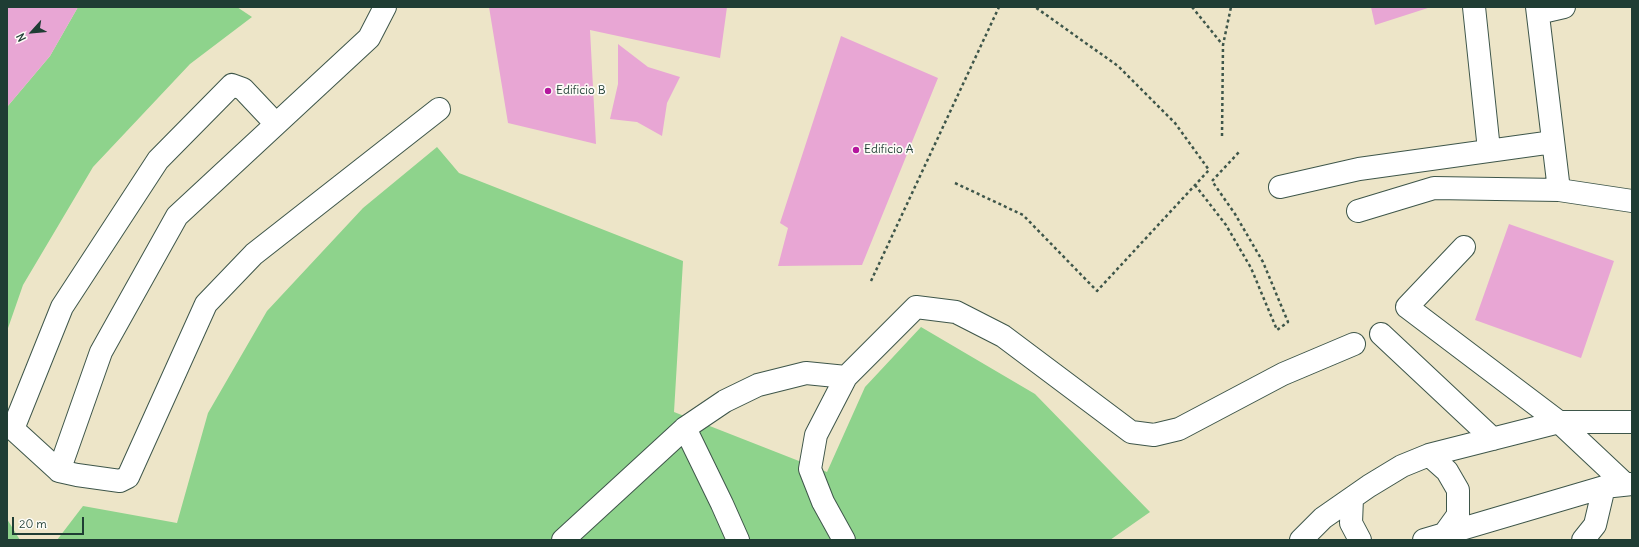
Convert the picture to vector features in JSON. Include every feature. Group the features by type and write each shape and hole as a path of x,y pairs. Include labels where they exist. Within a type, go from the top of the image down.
{"street":[{"path":"59,471 101,352 177,216 369,38 385,7"},
{"path":"1474,7 1489,150"},
{"path":"1559,190 1538,10 1564,7"},
{"path":"276,124 243,89 232,86 158,160 62,307 13,429 59,471 120,481 128,477 206,304 254,254 439,109"},
{"path":"1280,187 1359,169 1553,142"},
{"path":"1358,211 1434,188 1559,190 1632,201"},
{"path":"1464,247 1407,307 1559,422 1629,484"},
{"path":"844,540 824,502 810,469 816,436 846,377 916,307 956,312 1003,336 1131,432 1154,435 1179,429 1283,374 1354,344"},
{"path":"1381,334 1493,439"},
{"path":"563,540 685,428 725,401 758,384 806,373 846,377"},
{"path":"1301,540 1323,518 1352,498 1402,466 1429,455 1559,422 1632,422"},
{"path":"685,428 738,540"},
{"path":"1429,455 1447,471 1458,490 1458,515 1445,533"},
{"path":"1424,540 1604,487 1629,484"},
{"path":"1583,540 1595,525 1604,487"},
{"path":"1352,498 1351,523 1360,540"}],"path":[{"path":"871,281 999,7"},
{"path":"955,182 1023,215 1097,291 1209,170 1175,123 1118,66 1035,7"},
{"path":"1192,7 1223,45"},
{"path":"1222,136 1223,45 1231,7"},
{"path":"1195,185 1226,225 1251,268 1277,330 1288,322 1263,262 1235,214 1212,181 1240,151"}],"green space":[{"path":"78,7 237,7 252,17 190,64 93,167 23,285 7,331 7,107 50,56"},
{"path":"437,147 459,173 683,261 674,412 827,472 865,387 921,327 1035,394 1150,512 1110,540 57,540 83,506 177,523 208,413 267,311 363,208"},
{"path":"7,519 20,540 7,540"}],"building":[{"path":"7,7 78,7 50,56 7,107"},
{"name":"Edificio B","path":"489,7 727,7 720,58 590,30 596,144 508,123"},
{"path":"1371,7 1431,7 1375,25"},
{"name":"Edificio A","path":"841,36 938,78 862,265 778,266 788,228 780,223"},
{"path":"618,44 648,67 680,77 667,103 662,136 637,122 610,119 618,84"},
{"path":"1509,224 1614,261 1581,358 1475,320"}],"place":[{"name":"Edificio B","path":"548,91"},
{"name":"Edificio A","path":"856,150"}]}
